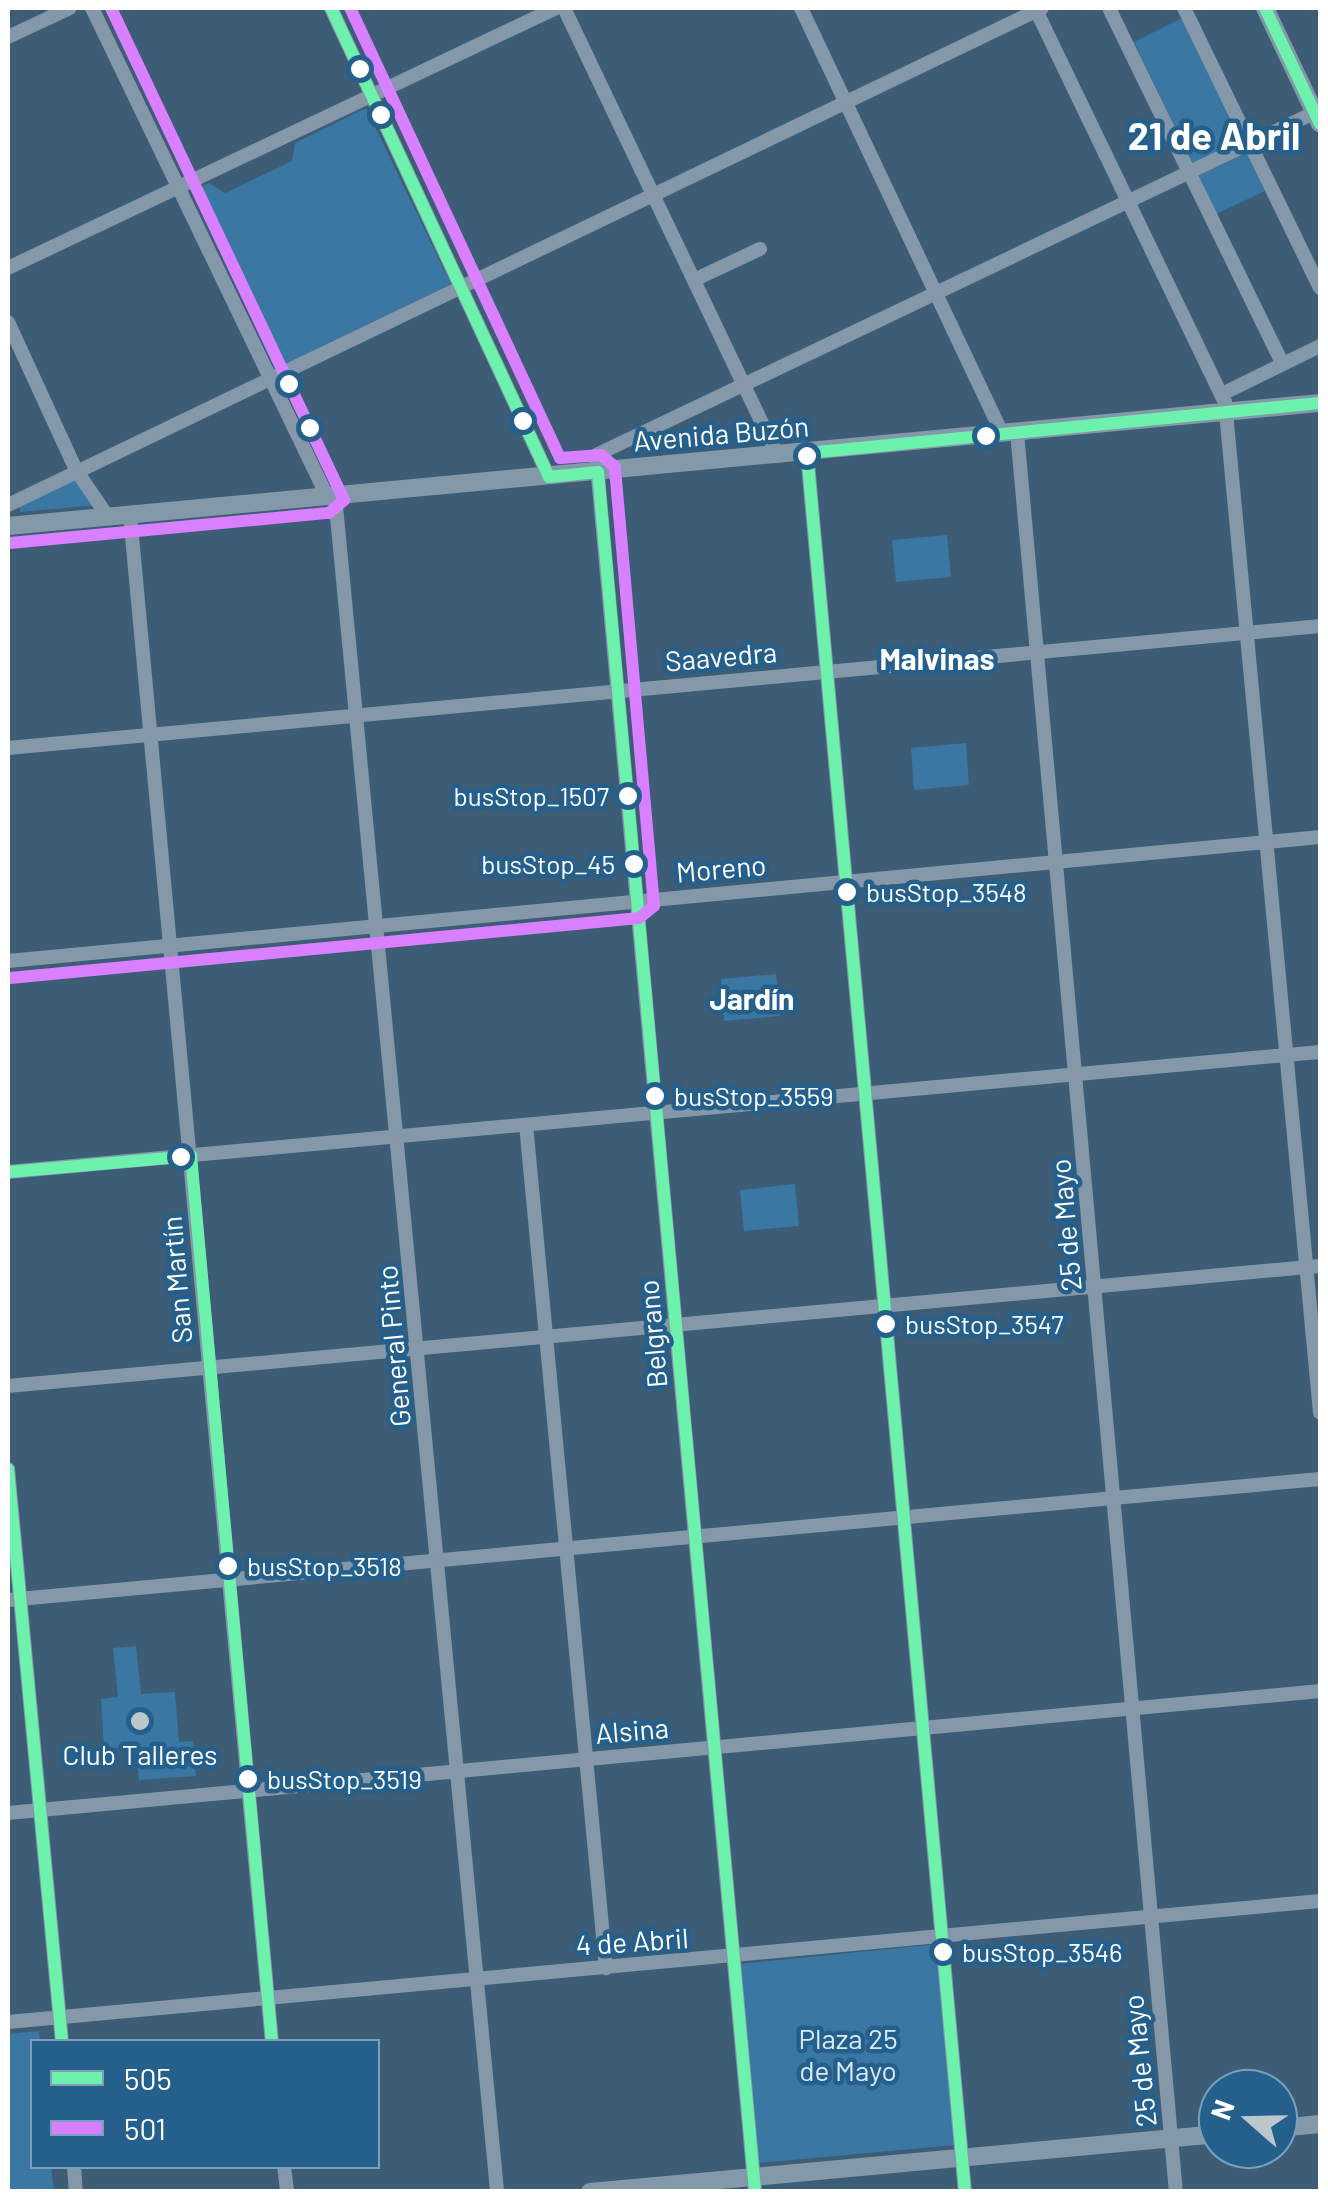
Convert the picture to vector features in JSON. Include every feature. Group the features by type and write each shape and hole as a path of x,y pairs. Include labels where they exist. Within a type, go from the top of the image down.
{"main road":[{"path":"1265,8 1319,115"},
{"name":"Avenida Buzón","path":"8,526 1009,433 1224,403 1320,403"},
{"path":"590,2192 754,2184 962,2157 1198,2136"}],"street":[{"path":"8,37 70,8"},
{"name":"General Pinto","path":"92,8 269,377 331,496 359,715 497,2192"},
{"path":"331,8 549,476"},
{"path":"8,268 556,8"},
{"path":"564,8 778,456"},
{"name":"25 de Mayo","path":"800,8 937,294 1009,433 1037,652 1176,2192"},
{"path":"1109,8 1283,364"},
{"path":"1184,8 1320,288"},
{"path":"8,504 1038,9 1224,403 1287,1055 1314,1267 1320,1414"},
{"path":"598,472 596,455 1250,144 1319,115"},
{"path":"694,280 760,249"},
{"path":"8,322 76,470 108,516"},
{"path":"1224,403 1283,364 1320,346"},
{"path":"807,453 908,1517 922,1729 966,2192"},
{"name":"Belgrano","path":"598,472 754,2184"},
{"name":"San Martín","path":"130,514 272,2039"},
{"name":"Saavedra","path":"8,748 1320,626"},
{"name":"Moreno","path":"8,961 1320,837"},
{"path":"8,1172 1320,1052"},
{"path":"526,1125 606,1968"},
{"path":"8,1386 1314,1267"},
{"path":"8,1469 14,1599 40,1810 62,2039"},
{"path":"14,1599 1320,1479"},
{"name":"Alsina","path":"8,1813 1320,1691"},
{"name":"4 de Abril","path":"8,2022 733,1959 1320,1901"}],"green space":[{"path":"1184,17 1243,140 1193,165 1134,42"},
{"path":"366,108 451,284 275,369 192,192 209,183 225,193 292,161 295,143"},
{"path":"1247,153 1265,191 1216,214 1198,176"},
{"path":"78,477 99,505 20,512 19,506"},
{"path":"947,535 951,577 896,582 892,540"},
{"path":"966,743 969,785 914,790 911,748"},
{"path":"776,974 780,1016 724,1021 721,979"},
{"path":"795,1184 799,1226 744,1231 740,1190"},
{"path":"136,1646 141,1694 175,1692 179,1742 193,1741 196,1776 139,1780 136,1746 104,1749 101,1699 118,1697 113,1648"},
{"name":"Plaza 25 de Mayo","path":"939,1944 955,2145 758,2163 739,1964"},
{"path":"39,2031 40,2039 30,2039 30,2169 51,2169 54,2191 8,2191 8,2034"}],"transit line":[{"name":"501","path":"10,543 329,513 344,500 111,8"},
{"name":"505","path":"331,8 549,477 598,472 755,2192"},
{"name":"501","path":"10,978 639,918 654,906 615,467 601,455 560,458 350,8"},
{"name":"505","path":"1265,8 1320,124"},
{"name":"505","path":"965,2192 807,453 1320,403"},
{"name":"505","path":"8,1172 191,1156 272,2039"},
{"name":"505","path":"8,1469 62,2039"}],"place":[{"name":"busStop_1507","path":"628,796"},
{"name":"busStop_45","path":"634,864"},
{"name":"busStop_3548","path":"847,892"},
{"name":"busStop_3559","path":"655,1096"},
{"name":"busStop_3547","path":"886,1324"},
{"name":"busStop_3518","path":"228,1566"},
{"name":"Club Talleres","path":"140,1721"},
{"name":"busStop_3519","path":"248,1779"},
{"name":"busStop_3546","path":"943,1952"}],"district":[{"name":"21 de Abril","path":"1214,136"},
{"name":"Malvinas","path":"937,658"},
{"name":"Jardín","path":"752,998"}]}
